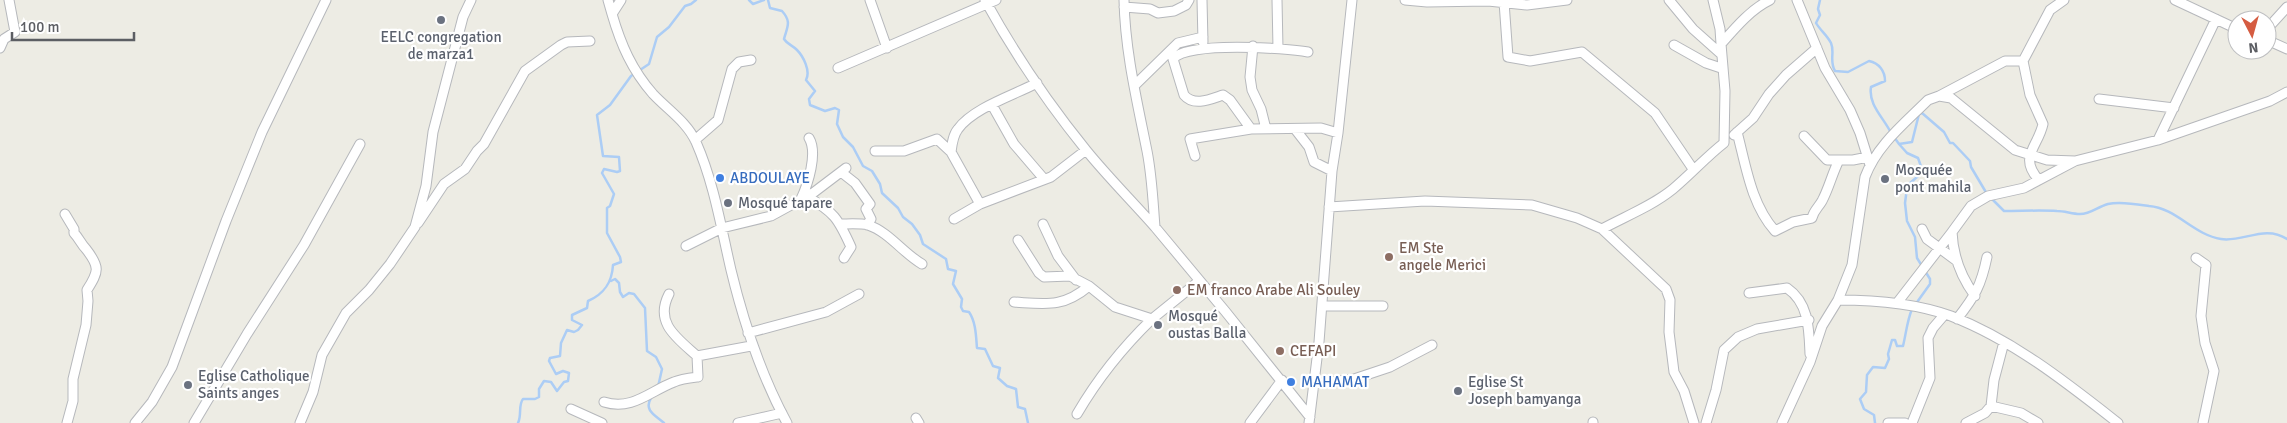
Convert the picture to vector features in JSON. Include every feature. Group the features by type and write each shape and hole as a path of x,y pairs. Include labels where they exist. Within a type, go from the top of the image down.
{"street":[{"path":"0,48 4,39 15,32 9,0"},
{"path":"135,423 152,402 172,367 226,220 262,132 326,0"},
{"path":"415,227 426,186 433,132 463,16 472,0"},
{"path":"608,0 620,44 632,67 653,94 682,122 695,140 709,177 751,346 787,423"},
{"path":"612,14 620,0"},
{"path":"870,0 887,48"},
{"path":"1155,227 1147,152 1126,40 1124,4 1150,9 1158,13 1174,12 1186,5 1189,0"},
{"path":"1202,0 1202,50"},
{"path":"1277,0 1278,48"},
{"path":"1310,420 1322,306 1332,171 1338,133 1352,0"},
{"path":"1404,0 1479,0 1527,5 1567,0"},
{"path":"1669,0 1693,29 1721,54"},
{"path":"1713,0 1719,23 1721,68 1725,91 1724,143"},
{"path":"1720,44 1749,15 1770,0"},
{"path":"1797,0 1825,68 1850,110 1869,161"},
{"path":"2039,180 2031,169 2029,155 2043,124 2030,94 2023,61 2050,10 2064,0"},
{"path":"2175,0 2227,24"},
{"path":"838,68 887,48 989,1 1007,39 1086,150 1155,227 1282,380 1310,420"},
{"path":"1504,2 1508,57 1530,61 1582,52 1655,112 1693,169"},
{"path":"2277,18 2287,7"},
{"path":"2158,140 2216,19"},
{"path":"1134,86 1178,43 1203,37"},
{"path":"300,423 313,392 322,355 346,313 370,290 390,264 444,184 465,169 484,144 525,71 566,42 590,41"},
{"path":"1674,45 1706,63 1721,68"},
{"path":"1253,46 1250,77 1252,90 1261,109 1266,129"},
{"path":"1251,130 1230,100 1223,96 1195,102 1188,99 1184,95 1174,57 1202,50 1253,46 1308,52"},
{"path":"1602,229 1653,203 1673,188 1753,118 1769,94 1786,75 1817,48"},
{"path":"695,140 718,120 732,69 739,62 751,60"},
{"path":"1782,423 1810,362 1822,326 1838,300 1852,265 1869,161 1928,100 2005,62 2023,61"},
{"path":"951,152 957,130 967,119 1037,83"},
{"path":"1897,304 1971,206 1988,196 2024,188 2075,161 2158,140 2270,101 2287,92"},
{"path":"1938,96 1951,98 1961,105 2015,150 2048,160 2075,161"},
{"path":"2099,99 2174,108"},
{"path":"992,105 1014,144 1044,179"},
{"path":"1195,156 1190,139 1266,129 1321,128 1338,133"},
{"path":"1295,129 1309,147 1314,162 1332,171"},
{"path":"1737,132 1753,193 1763,218 1775,231 1793,222 1812,218 1814,209 1821,202 1839,160"},
{"path":"1804,136 1827,160 1869,161"},
{"path":"803,198 809,183 812,162 813,144 809,138"},
{"path":"875,151 904,151 937,139 951,152 980,204"},
{"path":"194,423 247,334 304,245 360,144"},
{"path":"954,219 980,204 1060,172 1086,150"},
{"path":"686,246 722,228 771,216 803,198 844,170 870,204 866,209 871,219 867,225"},
{"path":"803,198 827,208 840,224 851,247 844,258"},
{"path":"1329,207 1425,201 1532,206 1571,216 1602,229 1666,289 1670,300 1669,332 1674,372 1684,391 1694,423"},
{"path":"65,214 74,229 74,233 94,258 96,267 87,290 86,326 73,379 73,401 67,423"},
{"path":"840,224 867,225 886,235 898,247 922,264"},
{"path":"1043,224 1058,256 1076,281"},
{"path":"1922,229 1927,239 1957,261"},
{"path":"1952,232 1957,261 1965,282 1975,296"},
{"path":"1018,240 1044,277 1070,276 1076,281 1089,286 1115,307 1152,319"},
{"path":"1957,319 1975,296 1982,279 1987,257"},
{"path":"2196,258 2206,265 2201,316 2205,343 2214,371 2203,423"},
{"path":"1077,414 1097,380 1134,336 1152,319 1199,282"},
{"path":"1014,302 1051,304 1064,302 1075,298 1089,286"},
{"path":"1749,293 1787,288 1796,294 1809,320 1810,362"},
{"path":"604,402 617,406 632,402 675,381 698,377 697,356 667,327 664,303 669,294"},
{"path":"748,333 826,312 859,294"},
{"path":"1838,300 1873,300 1914,306 1957,319 2004,342 2057,377 2118,423"},
{"path":"1322,306 1383,306"},
{"path":"1912,423 1930,378 1928,338 1933,328 1945,314"},
{"path":"1706,423 1716,390 1724,350 1738,337 1757,329 1809,320"},
{"path":"1966,423 1985,413 1992,406 1994,380 2004,342"},
{"path":"1314,384 1354,379 1390,368 1432,345"},
{"path":"697,356 751,346"},
{"path":"1250,423 1282,380"},
{"path":"1992,406 2021,413 2038,423"},
{"path":"571,408 602,423"},
{"path":"738,423 782,413"},
{"path":"1888,423 1905,423"}],"waterway":[{"path":"518,423 523,399 539,397 539,389 544,381 551,382 557,391 564,382 568,381 569,373 563,371 556,374 549,361 550,358 560,356 561,343 567,330 574,332 582,325 572,320 572,315 587,308 588,301 603,291 611,277 613,265 621,262 607,233 607,208 610,206 614,194 602,173 604,169 620,171 619,157 603,156 597,115 610,105 631,76 649,64 657,37 669,27 685,6 696,0"},
{"path":"749,0 753,4 764,0"},
{"path":"768,0 770,8 782,11 787,18 788,25 784,39 795,48 806,64 808,72 806,80 815,91 809,99 810,105 825,111 835,108 839,110 837,124 843,137 853,147 863,166 872,171 880,184 882,193 898,208 903,217 912,224 920,235 923,244 946,259 948,269 956,271 953,284 962,299 961,307 963,311 969,312 973,320 977,348 985,349 993,366 1000,368 998,378 1007,386 1016,389 1018,407 1025,409 1028,423"},
{"path":"1820,0 1818,9 1820,15 1816,23 1831,43 1832,64 1835,71 1848,72 1869,61 1876,64 1883,71 1885,81 1871,87 1871,94 1874,106 1891,133"},
{"path":"1894,137 1899,144 1912,142 1919,114 1922,113 1944,132 1950,143 1953,143 1970,161 1971,167 1987,194"},
{"path":"1899,144 1907,153 1918,158 1923,172 1907,188 1905,203 1907,221 1915,237 1917,258 1930,279 1930,284 1915,305"},
{"path":"1991,198 2004,211 2060,211 2080,214 2113,203 2139,204 2168,211 2211,237 2229,240 2270,233 2287,239"},
{"path":"611,281 615,279 619,283 620,292 623,297 629,293 634,294 645,308 647,351 656,357 662,369 658,387"},
{"path":"1875,423 1874,415 1864,409 1860,399 1866,392 1867,375 1873,367 1885,368 1889,359 1888,354 1892,340 1895,340 1897,346 1903,346 1912,309"},
{"path":"651,398 649,403 650,410 664,423"}],"place":[{"name":"EELC congregation de marza1","path":"441,20"},
{"name":"ABDOULAYE","path":"720,178"},
{"name":"Mosquée pont mahila","path":"1885,179"},
{"name":"Mosqué tapare","path":"728,203"},
{"name":"EM Ste angele Merici","path":"1389,257"},
{"name":"EM franco Arabe Ali Souley","path":"1177,290"},
{"name":"Mosqué oustas Balla","path":"1158,325"},
{"name":"CEFAPI","path":"1280,351"},
{"name":"MAHAMAT","path":"1291,382"},
{"name":"Eglise Catholique Saints anges","path":"188,385"},
{"name":"Eglise St Joseph bamyanga","path":"1458,391"}]}
